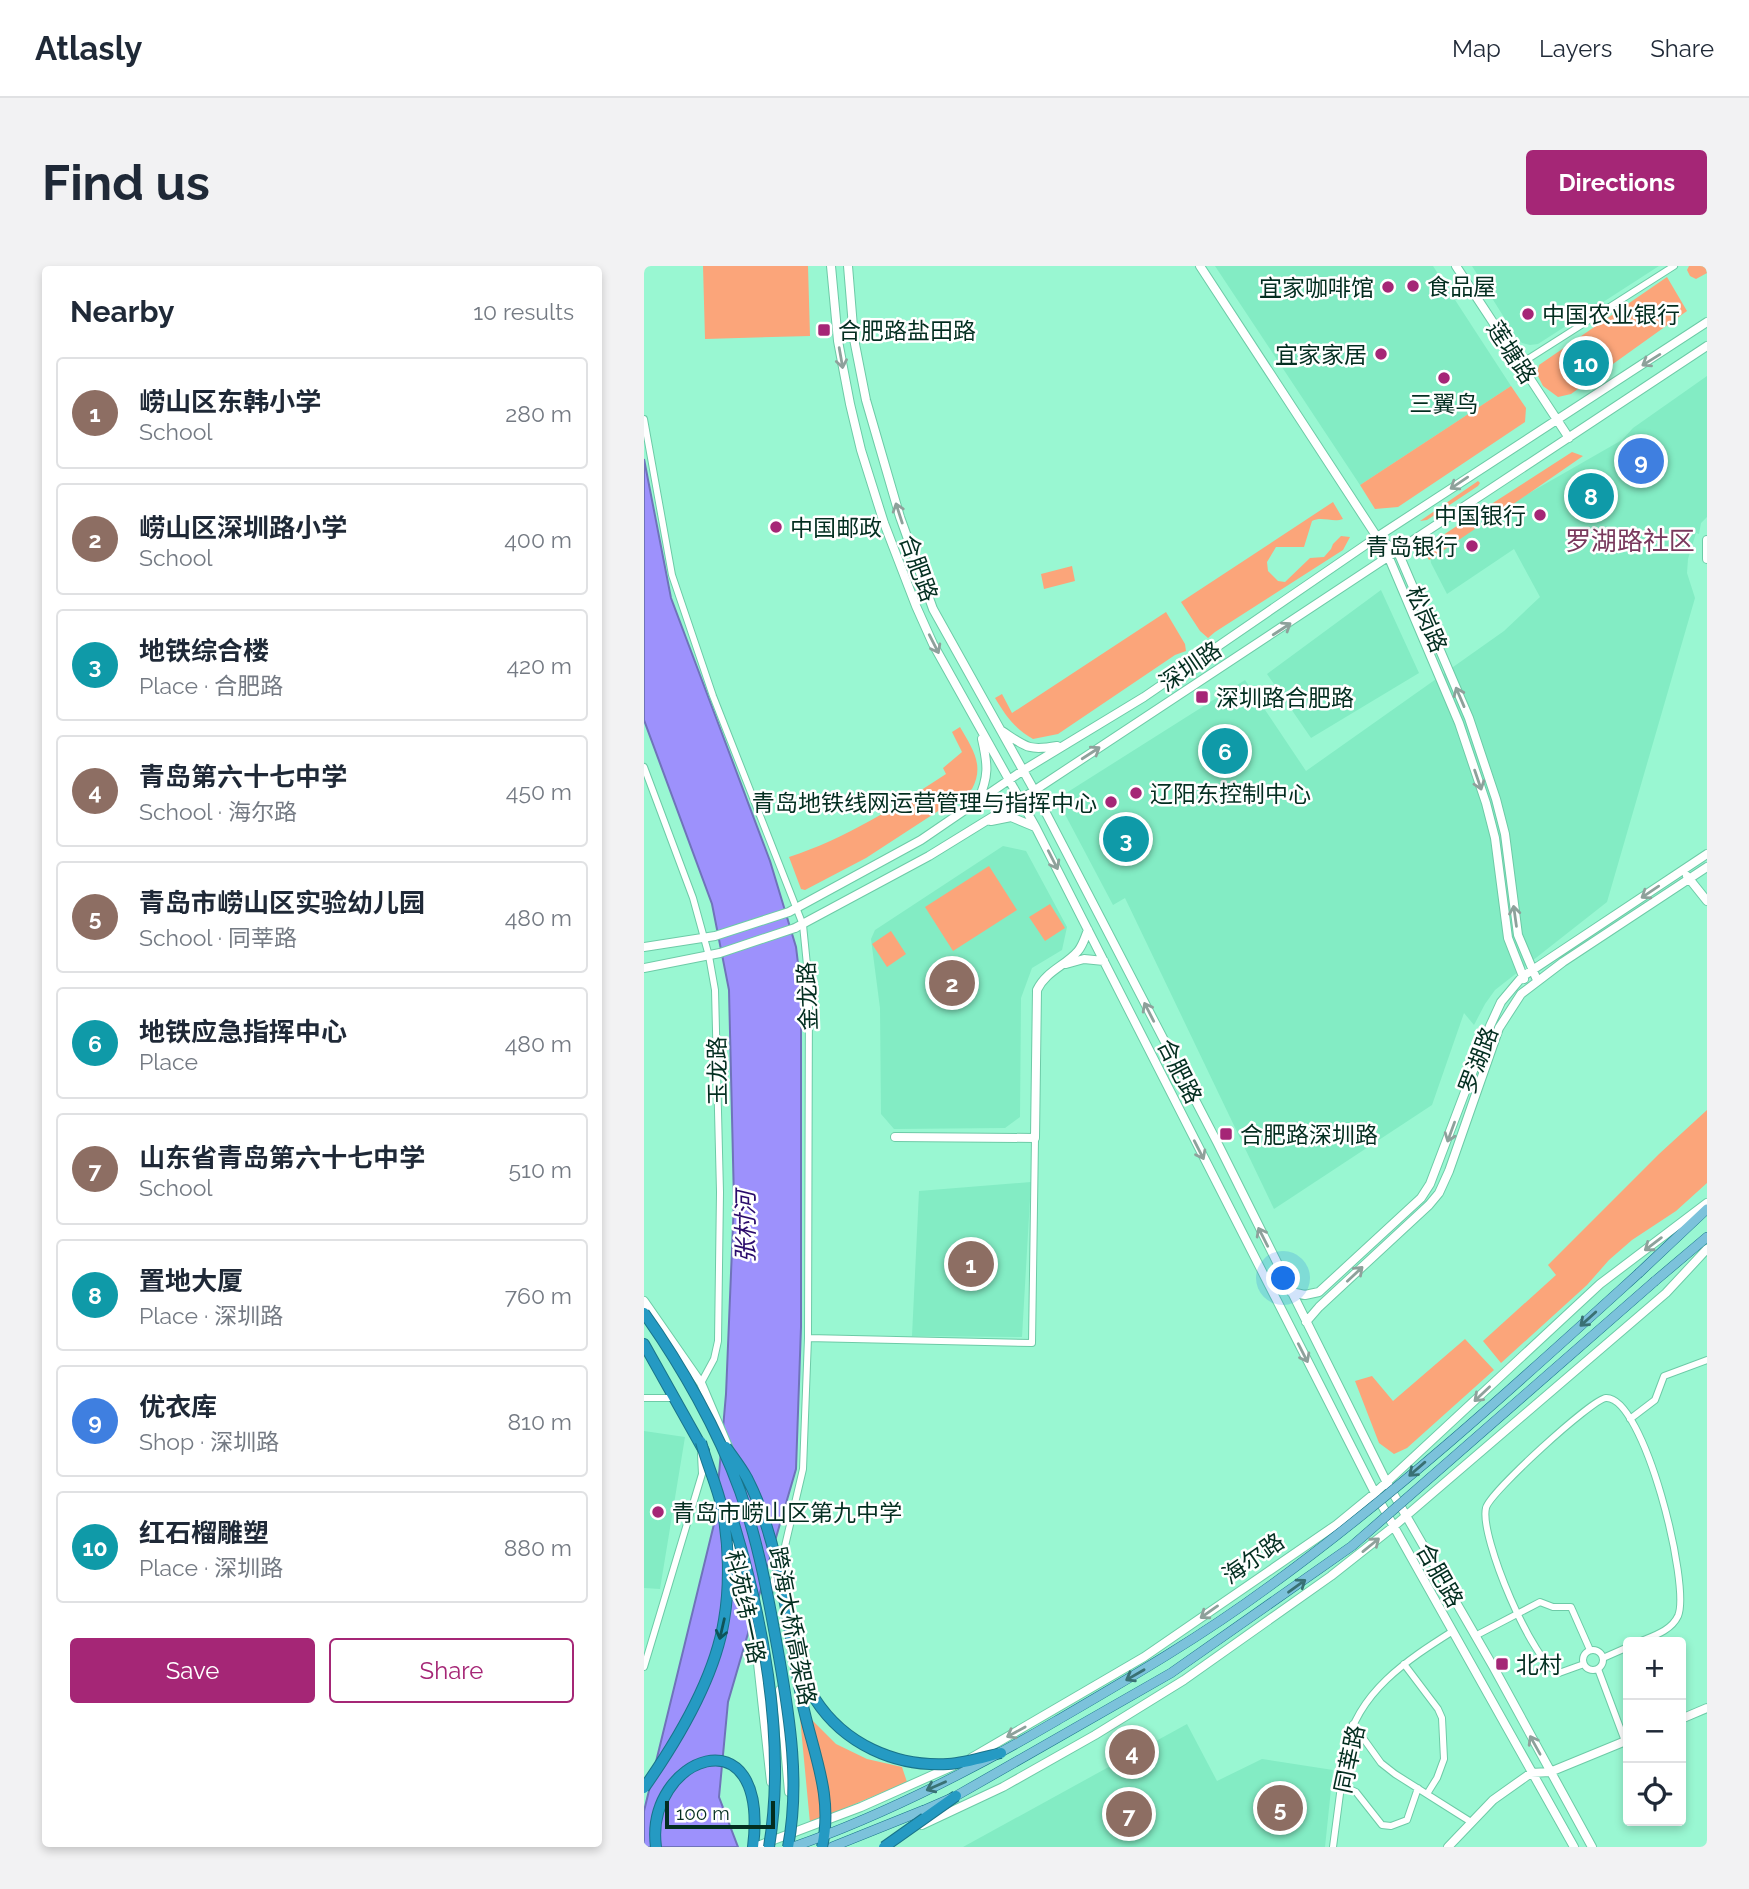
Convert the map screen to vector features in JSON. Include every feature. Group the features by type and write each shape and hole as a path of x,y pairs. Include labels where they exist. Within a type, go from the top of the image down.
{"highway":[{"name":"跨海大桥高架路","path":"644,1313 675,1361 710,1424 744,1504 755,1542 791,1728 793,1847"},
{"path":"644,1344 701,1446 722,1508 727,1577 724,1621 718,1644 697,1697 661,1764 647,1797 648,1826 656,1847"},
{"path":"710,1424 747,1477 765,1523 786,1601 806,1716 823,1785 827,1824 822,1847"},
{"name":"跨海大桥高架路","path":"701,1446 729,1508 747,1565 761,1632 776,1771 769,1847"},
{"path":"793,1642 814,1697 832,1721 863,1746 912,1761 950,1764 1001,1753"},
{"path":"647,1797 660,1780 677,1767 695,1761 715,1761 732,1768 750,1794 754,1847"},
{"path":"884,1847 956,1796"}],"main road":[{"name":"合肥路","path":"831,266 838,341 850,404 884,523 933,644 1036,828 1374,1493 1574,1847"},
{"name":"合肥路","path":"848,266 854,339 866,400 900,517 933,608 1034,790 1217,1143 1386,1481 1592,1847"},
{"path":"1200,266 1377,537 1398,552"},
{"name":"莲塘路","path":"1456,266 1569,438"},
{"name":"深圳路","path":"644,947 705,939 793,910 921,840 1022,771 1144,697 1377,537 1707,322"},
{"name":"深圳路","path":"644,968 709,956 799,927 929,856 1020,800 1707,346"},
{"name":"松岗路","path":"1377,537 1389,558 1459,723 1486,803 1500,870 1506,928 1522,977 1528,986"},
{"path":"1707,540 1707,559"},
{"name":"松岗路","path":"1398,552 1469,718 1496,799 1505,834 1516,925 1537,980"},
{"path":"1000,729 1031,748 1044,749 1065,745"},
{"path":"978,802 988,767 982,733"},
{"path":"975,826 1011,817 1036,828"},
{"name":"罗湖路","path":"1291,1292 1305,1295 1319,1292 1421,1198 1437,1172 1490,1026 1502,1002 1522,977 1707,854"},
{"path":"1306,1322 1439,1193 1499,1028 1507,1012 1528,986 1707,867"},
{"path":"1683,870 1707,901"},
{"path":"895,1137 1035,1138 1036,997 1041,981 1079,950 1088,930"},
{"path":"1063,965 1084,959 1104,961"},
{"name":"海尔路","path":"754,1847 779,1843 794,1833 862,1807 960,1763 1032,1724 1144,1657 1336,1525 1601,1284 1707,1203"},
{"name":"海尔路","path":"793,1847 952,1779 1001,1753 1172,1654 1267,1588 1371,1508 1528,1374 1707,1209"},
{"name":"海尔路","path":"832,1847 956,1796 1171,1673 1352,1546 1707,1237"},
{"path":"874,1847 1003,1787 1096,1735 1195,1672 1331,1576 1393,1527 1666,1293 1707,1249"},
{"name":"科苑纬一路","path":"644,1301 701,1383 748,1502 777,1639 793,1847"},
{"name":"科苑纬一路","path":"644,1353 701,1446 727,1523 752,1625 779,1843"},
{"path":"1686,1716 1707,1708"},
{"path":"1448,1847 1512,1785 1531,1773 1550,1772 1623,1743"}],"street":[{"path":"1520,364 1674,266"},
{"name":"金龙路","path":"644,419 672,575 713,696 799,927 809,985 808,1338 803,1469 785,1546 769,1594"},
{"name":"玉龙路","path":"644,767 693,898 705,939 715,990 720,1192 718,1341 714,1359 701,1383"},
{"path":"808,1338 1032,1343 1035,1138"},
{"path":"1630,1419 1655,1400 1664,1376 1707,1360"},
{"path":"644,1398 672,1398"},
{"path":"1584,1664 1565,1672 1553,1672 1517,1614 1501,1581 1492,1551 1486,1526 1487,1503 1522,1467 1599,1400 1614,1399 1630,1419 1657,1478 1669,1525 1681,1607 1676,1619 1665,1631 1651,1637"},
{"path":"644,1667 702,1474 701,1446"},
{"path":"1475,1636 1540,1602 1553,1607 1571,1606 1590,1650"},
{"name":"同莘路","path":"1333,1847 1346,1748 1353,1724 1372,1693 1404,1664 1453,1631"},
{"path":"1603,1658 1623,1649"},
{"path":"1590,1650 1597,1650 1603,1658 1598,1669 1591,1670 1584,1664 1585,1654 1590,1650"},
{"path":"1404,1664 1442,1718 1444,1759 1427,1794"},
{"path":"1598,1669 1623,1731"},
{"path":"1353,1724 1381,1763 1471,1822"},
{"path":"1341,1785 1356,1792 1376,1820 1386,1826 1407,1820 1418,1788"}],"shaded area":[{"path":"703,266 808,266 810,336 705,339"},
{"path":"1215,266 1433,266 1511,386 1360,485"},
{"path":"1472,266 1659,266 1538,344 1530,345 1522,343 1515,335"},
{"path":"1689,266 1705,266 1707,273 1696,279 1690,276 1687,270"},
{"path":"1667,277 1687,311 1571,394 1558,397 1543,386 1537,374 1539,365"},
{"path":"1707,376 1707,517 1701,523 1699,534 1696,533 1687,573 1695,598 1607,902 1495,990 1474,1025 1464,1013 1432,1105 1274,1209 1125,898 1113,905 1059,803 1063,795 1245,680 1306,771 1504,631 1540,597 1514,549 1447,594 1431,563 1430,555 1435,547 1622,440 1633,428"},
{"path":"1511,386 1526,408 1525,422 1398,507 1375,509 1360,485"},
{"path":"1572,452 1583,456 1499,514 1501,518 1488,527 1480,515 1482,510"},
{"path":"1478,481 1478,486 1427,520 1420,521"},
{"path":"1333,502 1343,519 1312,521 1304,547 1276,547 1267,562 1268,571 1278,581 1285,582 1310,558 1324,557 1341,536 1350,537 1343,550 1208,638 1200,631 1181,602"},
{"path":"1469,520 1475,529 1429,560 1424,552 1425,547"},
{"path":"1072,566 1075,581 1044,589 1041,574"},
{"path":"1381,590 1419,673 1311,738 1267,674"},
{"path":"1166,612 1185,644 1186,651 1175,655 1058,734 1033,739 1011,721 995,698 1002,694 1012,713"},
{"path":"960,727 977,764 976,780 972,789 866,858 805,890 801,889 789,857 830,841 890,810 946,774 943,768 962,752 952,732"},
{"path":"1003,846 1026,851 1067,927 1062,950 1032,968 1021,998 1020,1117 1005,1128 894,1129 881,1114 880,1008 871,939 875,930"},
{"path":"989,866 1017,910 953,951 925,907"},
{"path":"1050,904 1065,928 1045,941 1029,917"},
{"path":"891,931 906,954 887,967 872,944"},
{"path":"1707,1110 1707,1183 1676,1211 1632,1240 1609,1260 1587,1285 1501,1363 1483,1341 1556,1275 1548,1265"},
{"path":"1031,1182 1022,1337 912,1336 919,1191"},
{"path":"1465,1339 1494,1370 1407,1448 1394,1454 1379,1443 1355,1381 1372,1376 1393,1401"},
{"name":"青岛市崂山区第九中学","path":"644,1431 685,1437 660,1589 644,1588"},
{"path":"799,1707 836,1744 867,1759 902,1767 907,1782 810,1823"},
{"path":"1187,1724 1217,1781 1262,1759 1333,1770 1325,1847 963,1847"}],"water":[{"name":"张村河","path":"644,459 671,598 770,861 796,947 801,988 801,1327 796,1469 728,1702 719,1797 738,1847 644,1847 644,1811 715,1520 726,1394 734,1201 729,990 712,904 644,720"}],"place":[{"name":"食品屋","path":"1413,286"},
{"name":"宜家咖啡馆","path":"1388,287"},
{"name":"中国农业银行","path":"1528,314"},
{"name":"合肥路盐田路","path":"824,330"},
{"name":"宜家家居","path":"1381,354"},
{"name":"红石榴雕塑","path":"1586,363"},
{"name":"三翼鸟","path":"1444,378"},
{"name":"优衣库","path":"1641,461"},
{"name":"置地大厦","path":"1591,496"},
{"name":"中国银行","path":"1540,515"},
{"name":"中国邮政","path":"776,527"},
{"name":"青岛银行","path":"1472,546"},
{"name":"深圳路合肥路","path":"1202,697"},
{"name":"地铁应急指挥中心","path":"1225,751"},
{"name":"辽阳东控制中心","path":"1136,793"},
{"name":"青岛地铁线网运营管理与指挥中心","path":"1111,802"},
{"name":"地铁综合楼","path":"1126,839"},
{"name":"崂山区深圳路小学","path":"952,983"},
{"name":"合肥路深圳路","path":"1226,1134"},
{"name":"崂山区东韩小学","path":"971,1264"},
{"name":"青岛市崂山区第九中学","path":"658,1512"},
{"name":"北村","path":"1502,1664"},
{"name":"青岛第六十七中学","path":"1132,1752"},
{"name":"青岛市崂山区实验幼儿园","path":"1280,1808"},
{"name":"山东省青岛第六十七中学","path":"1129,1814"}],"district":[{"name":"罗湖路社区","path":"1630,541"}]}
